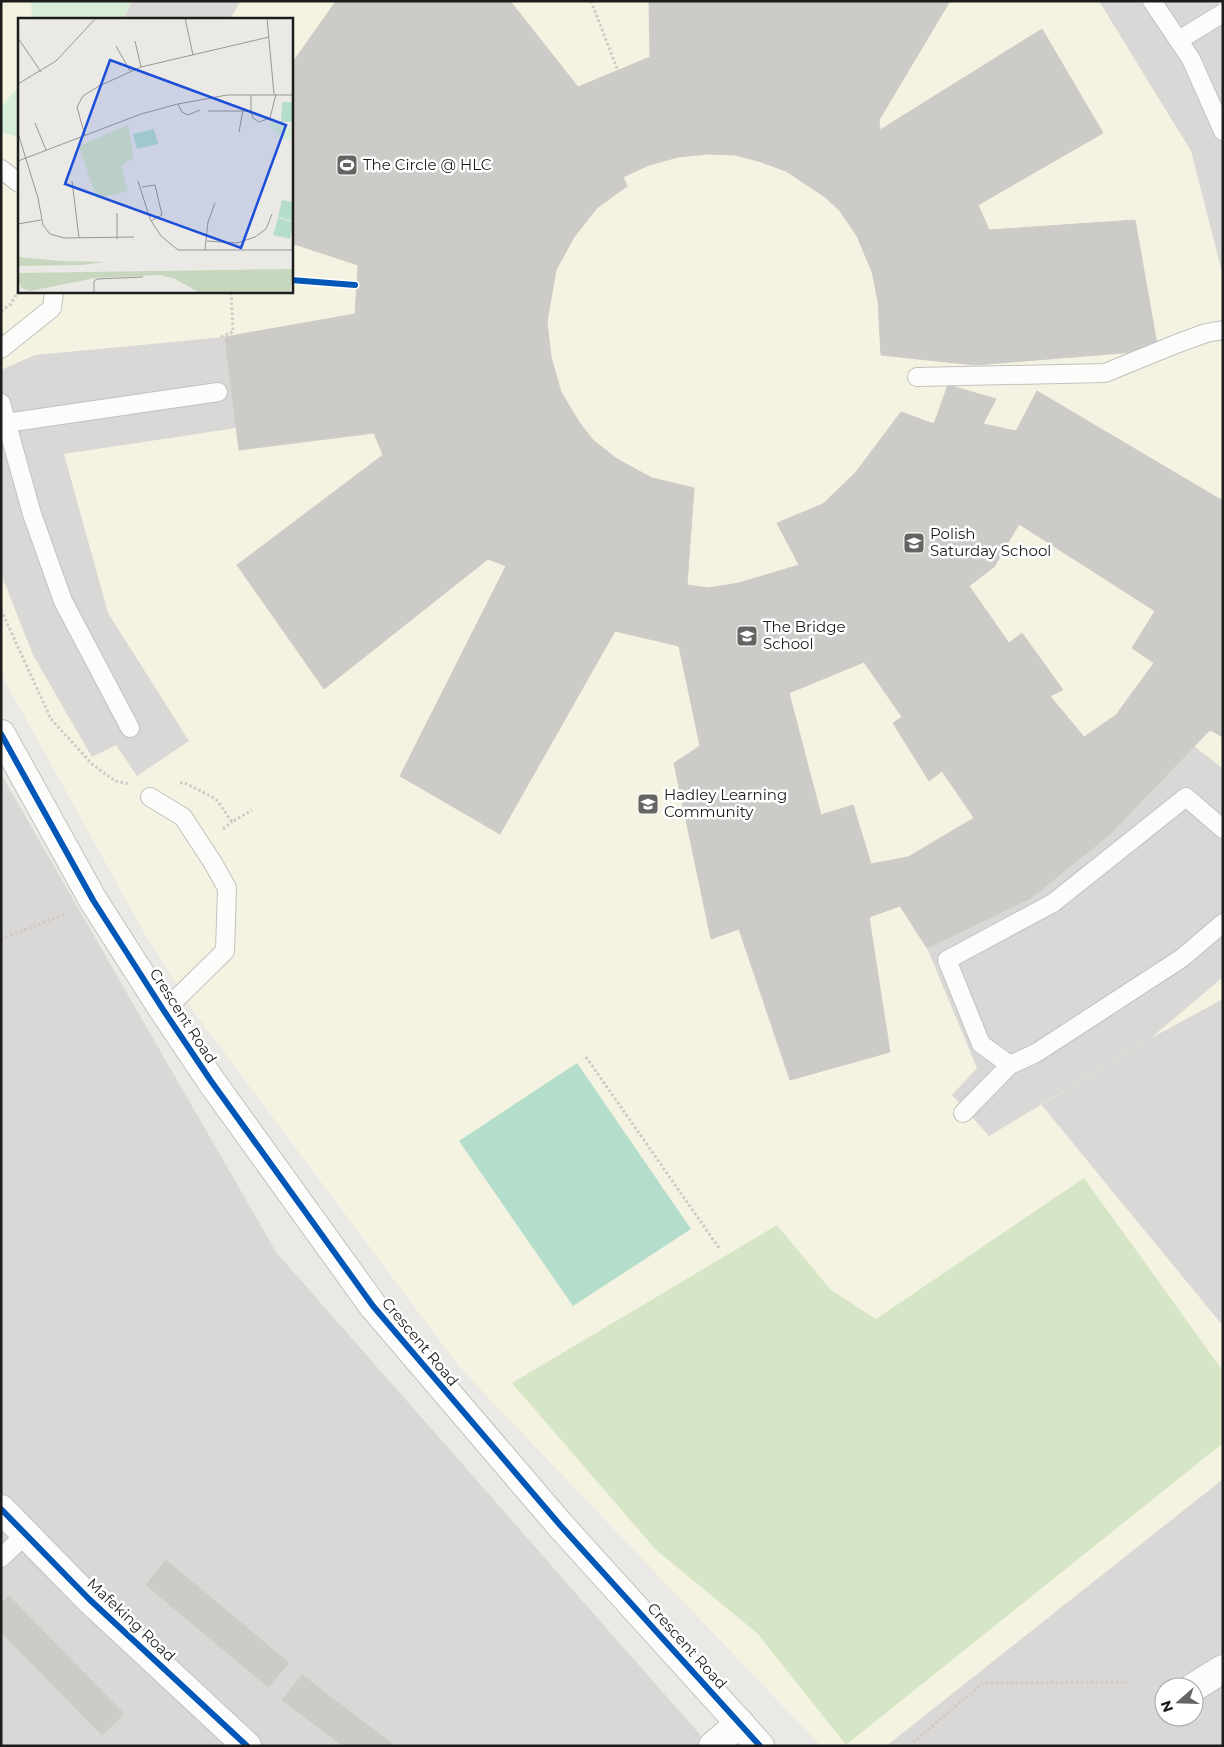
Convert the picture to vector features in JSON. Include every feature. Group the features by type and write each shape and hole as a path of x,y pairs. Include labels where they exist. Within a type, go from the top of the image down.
{"street":[{"name":"Crescent Road","path":"1,734 100,911 164,1011 211,1081 373,1306 560,1525 760,1746"},
{"name":"Mafeking Road","path":"1,1509 89,1599 247,1746"},
{"path":"1204,1681 1223,1669"},
{"path":"713,1746 740,1723"}],"lane":[{"path":"1152,1 1192,59 1223,131"},
{"path":"1179,40 1223,13"},
{"path":"1,169 18,182"},
{"path":"1,349 52,308 54,292"},
{"path":"917,377 1105,373 1206,333 1223,330"},
{"path":"6,423 218,392"},
{"path":"1,403 32,514 63,601 130,728"},
{"path":"150,797 183,817 227,888 225,951 164,1011"},
{"path":"1010,1065 981,1044 947,960 1053,903 1186,797 1223,830"},
{"path":"963,1113 1010,1065 1036,1053 1182,958 1223,923"},
{"path":"1,1558 26,1534"}],"path":[{"path":"591,1 618,71"},
{"path":"1,311 10,305 18,292"},
{"path":"221,337 233,332 231,292"},
{"path":"1,939 68,913"},
{"path":"586,1057 719,1248"},
{"path":"909,1746 983,1683 1127,1682"}],"shaded area":[{"name":"Hadley Learning Community","path":"1,1 1223,1 1223,999 1151,1038 1041,1105 1223,1326 1223,1479 886,1746 821,1746 461,1369 194,1012 145,934 1,674"},
{"path":"132,1 241,1 231,18 124,18"},
{"path":"1099,1 1217,1 1223,12 1223,276 1191,151"},
{"path":"225,337 236,428 64,454 108,613 189,741 137,776 116,745 92,757 33,655 1,574 1,370 35,355"},
{"path":"1194,746 1223,769 1223,977 1151,1038 989,1136 952,1095 977,1068 927,948 1110,834"},
{"path":"1,774 276,1252 710,1746 1,1746"},
{"path":"1223,999 1223,1326 1041,1104 1151,1038"},
{"path":"1223,1479 1223,1746 886,1746"}],"green space":[{"path":"31,1 132,1 124,18 32,18"},
{"path":"18,84 18,137 1,132 1,107 17,88"},
{"path":"577,1063 691,1229 573,1306 459,1141"},
{"path":"1084,1178 1223,1371 1223,1443 846,1745 757,1633 656,1550 512,1383 777,1225 831,1290 876,1319"}],"building":[{"path":"336,1 510,1 578,87 650,57 649,1 950,1 879,120 880,130 1042,29 1103,133 978,205 989,230 1135,220 1158,350 975,365 881,355 878,301 872,272 857,236 840,211 825,197 786,171 735,155 708,154 678,157 649,165 623,177 627,186 597,208 574,237 556,270 547,322 551,357 561,392 579,422 593,440 617,459 652,478 694,488 687,585 708,588 739,583 799,565 777,523 823,504 856,472 901,412 934,424 948,385 996,399 983,424 1016,431 1037,391 1223,501 1223,737 1210,730 1110,834 1031,898 927,948 900,906 869,917 890,1052 790,1080 739,929 711,939 674,763 700,746 679,646 615,631 500,834 400,776 506,566 488,559 324,689 237,565 383,455 374,433 239,450 225,337 355,314 358,265 292,243 292,64","holes":["1019,524 1155,611 1132,648 1154,663 1116,715 1084,737 1050,696 1063,690 1022,633 1009,643 969,586 994,567","864,662 902,717 893,723 929,781 942,771 974,818 908,857 871,864 853,805 821,815 789,693"]},
{"path":"166,1560 289,1663 268,1687 146,1585"},
{"path":"9,1596 124,1714 102,1735 1,1632 1,1604"},
{"path":"302,1675 395,1746 343,1746 282,1700"}],"cycle path":[{"path":"292,280 355,285"},
{"path":"1,734 93,900 164,1011 211,1081 373,1306 560,1525 760,1746"},
{"path":"1,1509 89,1599 247,1746"}],"place":[{"name":"The Circle @ HLC","path":"347,165"},
{"name":"Polish Saturday School","path":"914,543"},
{"name":"The Bridge School","path":"747,636"},
{"name":"Hadley Learning Community","path":"648,804"}]}
